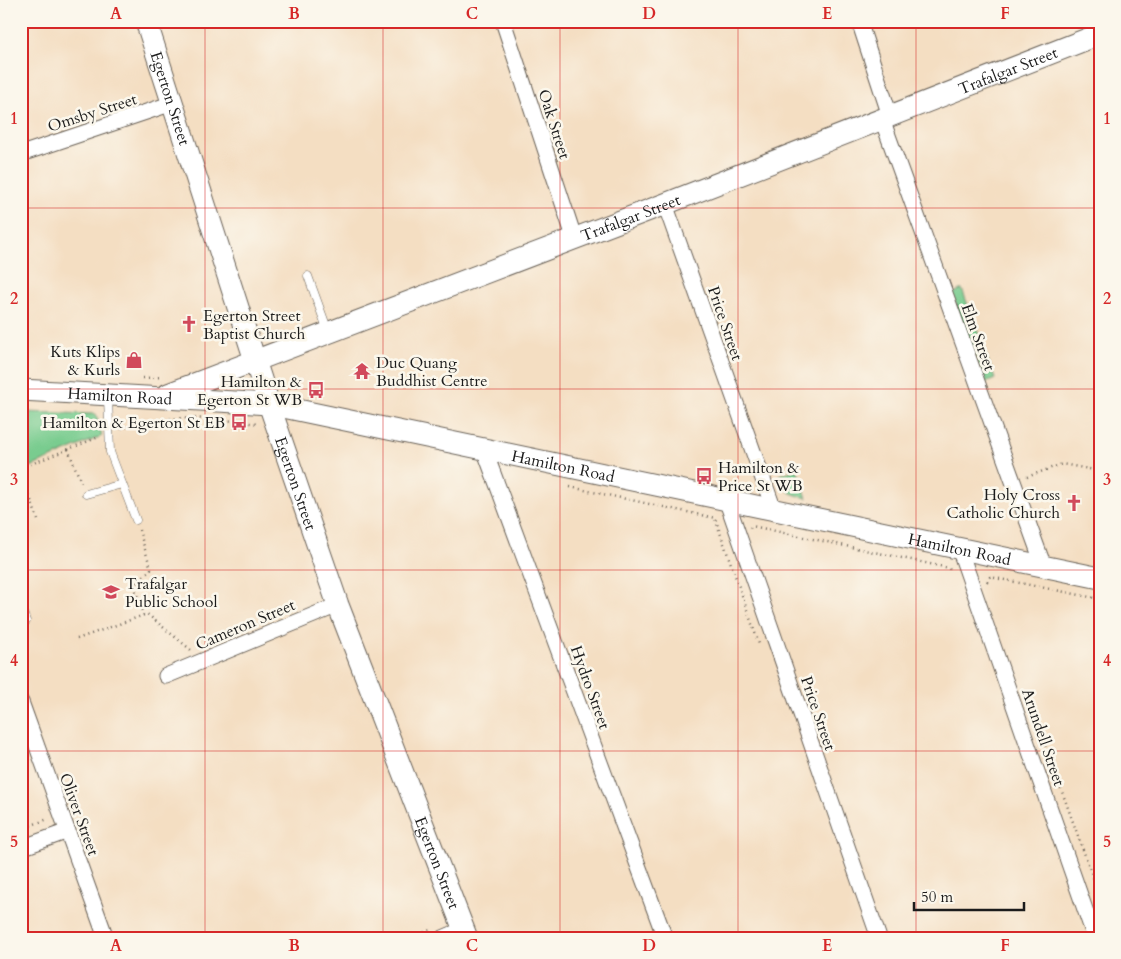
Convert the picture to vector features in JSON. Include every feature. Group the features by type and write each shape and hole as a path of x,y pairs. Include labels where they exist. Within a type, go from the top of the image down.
{"main road":[{"name":"Egerton Street","path":"146,21 269,404 338,604 466,934"},
{"name":"Trafalgar Street","path":"160,397 257,362 574,237 665,204 1100,34"},
{"name":"Hamilton Road","path":"21,390 269,404 1100,578"}],"street":[{"name":"Oak Street","path":"503,21 574,237"},
{"name":"Elm Street","path":"859,21 886,118 1044,567"},
{"name":"Omsby Street","path":"21,154 173,103"},
{"name":"Price Street","path":"665,204 774,510"},
{"name":"Hydro Street","path":"484,449 665,938"},
{"name":"Price Street","path":"726,499 878,938"},
{"name":"Arundell Street","path":"959,548 1095,938"},
{"name":"Cameron Street","path":"166,676 338,604"},
{"name":"Oliver Street","path":"21,702 106,938"},
{"path":"21,848 68,831"},
{"path":"440,932 466,934"}],"lane":[{"path":"308,276 329,333"},
{"path":"108,394 110,452 136,520"},
{"path":"86,494 122,484"},
{"path":"21,607 26,621 21,623"}],"path":[{"path":"138,378 167,376"},
{"path":"21,468 139,422 160,419 258,423"},
{"path":"68,449 86,494"},
{"path":"1023,478 1062,464 1100,470"},
{"path":"21,472 38,520"},
{"path":"563,485 715,518"},
{"path":"136,520 151,569 134,585 143,615"},
{"path":"748,530 752,526 949,568"},
{"path":"987,584 987,580 990,577 1100,599"},
{"path":"77,639 146,614 204,660"},
{"path":"1034,713 1100,897"},
{"path":"21,829 48,818"},
{"path":"410,938 440,932"}],"green space":[{"path":"962,289 995,379 986,383 952,294"},
{"path":"21,412 96,414 102,436 21,471 23,449"},
{"path":"797,469 807,498 789,492 782,481 780,475"}],"place":[{"name":"Egerton Street Baptist Church","path":"189,324"},
{"name":"Kuts Klips & Kurls","path":"134,360"},
{"name":"Duc Quang Buddhist Centre","path":"362,371"},
{"name":"Hamilton & Egerton St WB","path":"316,390"},
{"name":"Hamilton & Egerton St EB","path":"239,422"},
{"name":"Hamilton & Price St WB","path":"704,476"},
{"name":"Holy Cross Catholic Church","path":"1074,503"},
{"name":"Trafalgar Public School","path":"111,592"}]}
